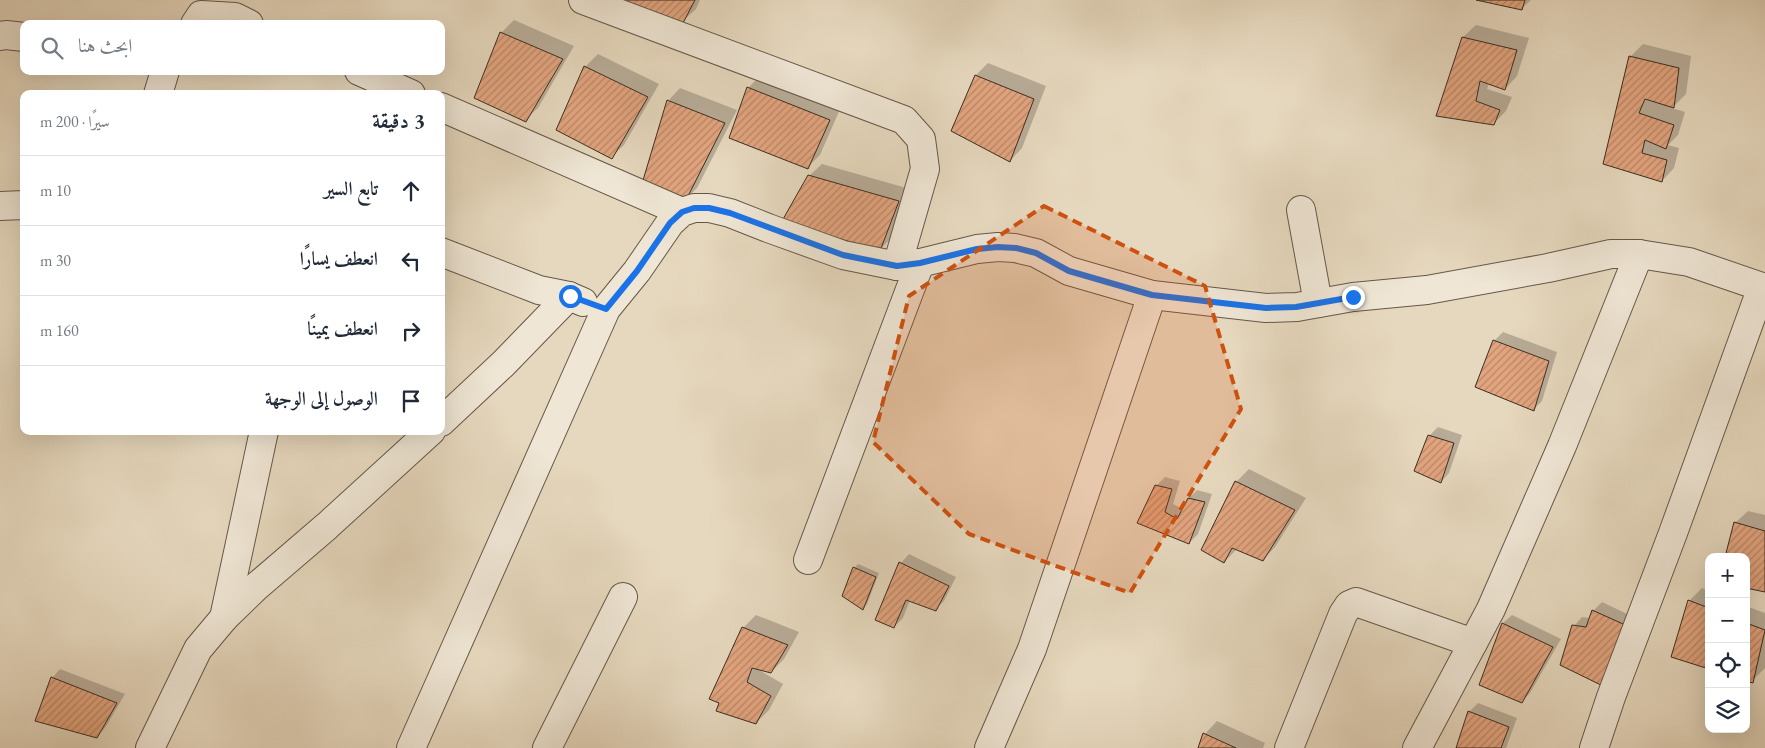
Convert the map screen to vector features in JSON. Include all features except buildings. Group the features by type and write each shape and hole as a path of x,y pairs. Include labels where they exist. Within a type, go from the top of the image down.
{"street":[{"path":"582,0 904,120 921,139 924,169 908,265 808,560"},
{"path":"200,13 235,17 241,20"},
{"path":"0,36 20,37"},
{"path":"159,90 164,75"},
{"path":"368,75 402,90"},
{"path":"445,109 682,212"},
{"path":"0,206 20,205"},
{"path":"411,748 606,309 637,271 670,223 682,212 694,208 709,208 730,213 843,255 908,265 977,249 1016,248 1036,253 1069,271 1152,295 1266,308 1296,307 1353,297 1427,290 1611,254 1639,254 1689,262 1764,288 1610,698 1594,748"},
{"path":"1302,210 1318,303"},
{"path":"445,254 539,290 570,296 606,309"},
{"path":"1417,748 1491,609 1558,455 1639,254"},
{"path":"989,748 1032,649 1152,295"},
{"path":"445,418 503,364 570,296"},
{"path":"224,618 263,435"},
{"path":"150,748 198,649 224,618 257,586 334,520 427,435"},
{"path":"547,748 623,597"},
{"path":"1289,748 1343,614 1349,605 1356,602 1473,643"}],"highlighted area":[{"path":"1044,206 1205,286 1241,409 1130,593 969,534 873,442 909,296"}],"route":[{"path":"570,296 606,309 637,271 670,223 682,212 694,208 709,208 730,213 843,255 897,266 920,263 977,249 1016,248 1036,253 1069,271 1152,295 1266,308 1296,307 1353,297"}]}
